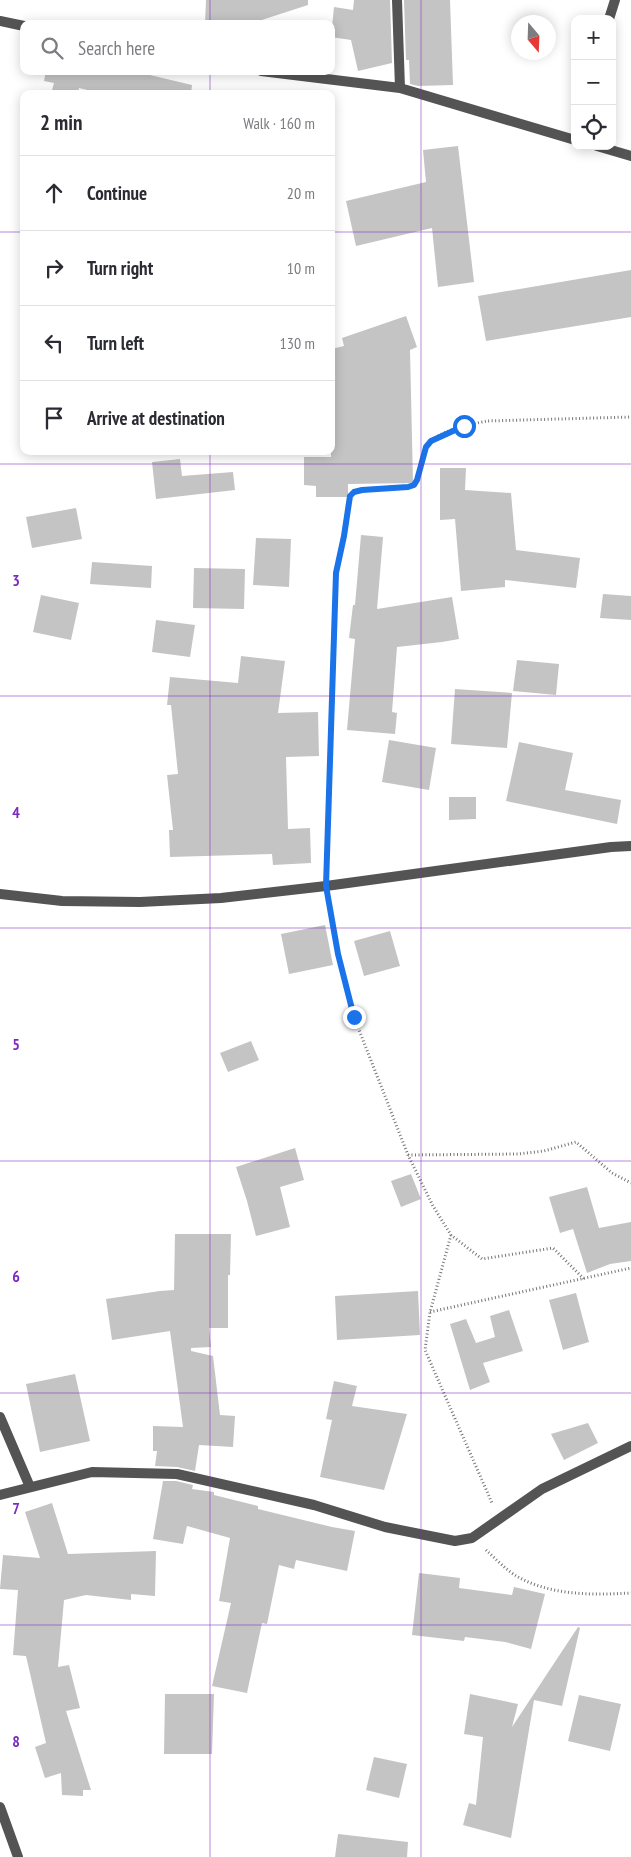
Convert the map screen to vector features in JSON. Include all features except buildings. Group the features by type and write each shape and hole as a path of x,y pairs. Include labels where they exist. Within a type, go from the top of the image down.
{"street":[{"path":"397,0 400,88"},
{"path":"610,15 615,0"},
{"path":"0,21 20,25"},
{"path":"293,75 400,88 571,139"},
{"path":"611,150 631,156"},
{"path":"0,894 62,901 140,902 221,898 326,886 611,847 631,846"},
{"path":"0,1417 30,1487"},
{"path":"0,1495 92,1472 177,1474 314,1505 385,1527 455,1541 472,1538 542,1489 631,1446"},
{"path":"0,1807 18,1857"}],"path":[{"path":"584,1279 553,1248 482,1260 451,1235 433,1206 408,1155 354,1017 338,954 326,886 336,573 350,496 354,492 362,490 414,485 426,447 431,441 464,426 487,421 631,417"},
{"path":"408,1155 518,1154 544,1151 576,1142 612,1173 631,1183"},
{"path":"451,1235 430,1312 425,1350 499,1519"},
{"path":"430,1312 631,1268"},
{"path":"472,1538 516,1576 542,1588 571,1593 631,1593"}],"route":[{"path":"354,1017 338,954 326,886 336,573 344,536 347,510 350,496 354,492 414,485 426,447 431,441 464,426"}]}
